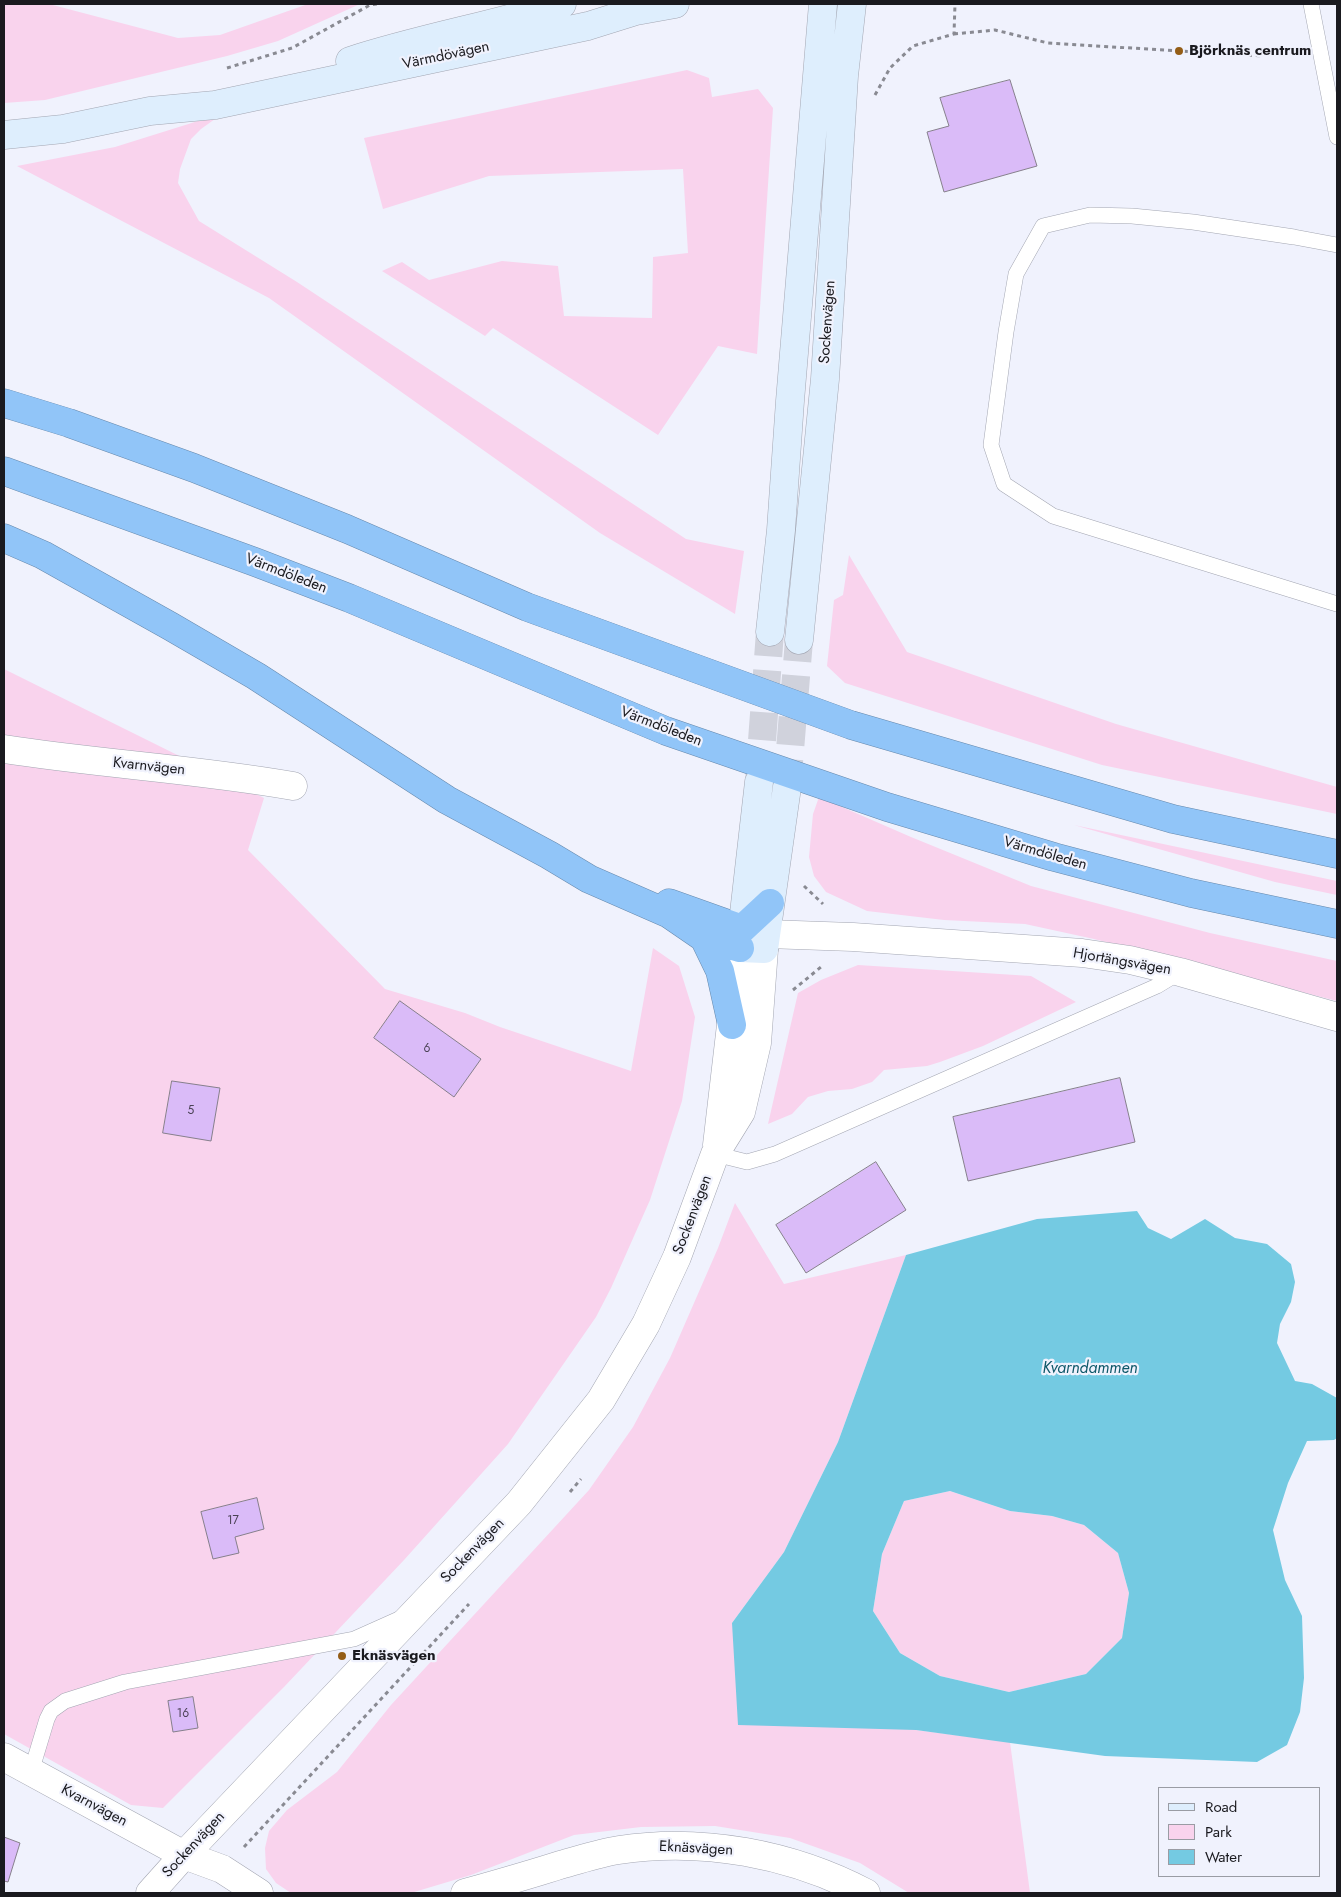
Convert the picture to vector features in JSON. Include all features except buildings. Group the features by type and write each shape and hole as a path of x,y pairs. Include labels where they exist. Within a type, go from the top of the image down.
{"highway":[{"path":"4,403 68,423 194,468 346,529 527,607 851,725 1173,819 1337,854"},
{"name":"Värmdöleden","path":"4,471 255,562 340,595 666,731 887,807 1054,857 1191,893 1337,924"},
{"path":"4,538 43,555 256,676 447,800 549,855 589,880 669,914 704,938 720,971 732,1026"},
{"path":"549,855 753,940"},
{"path":"753,940 770,903"},
{"path":"704,938 753,940"}],"main road":[{"name":"Värmdövägen","path":"215,105 391,48 526,15 562,4"},
{"name":"Värmdövägen","path":"4,134 63,129 150,111 215,105 588,26 636,11 675,4"},
{"name":"Sockenvägen","path":"770,632 781,530 823,4"},
{"name":"Sockenvägen","path":"798,640 825,379 844,76 852,4"},
{"name":"Sockenvägen","path":"753,940 760,782"},
{"path":"770,903 787,787"}],"street":[{"name":"Kvarnvägen","path":"4,749 47,756 234,776 293,786"},
{"name":"Hjortängsvägen","path":"753,940 901,940 1082,953 1130,960 1180,972 1337,1017"},
{"name":"Sockenvägen","path":"716,1154 732,1026 753,940"},
{"name":"Sockenvägen","path":"150,1893 519,1503 601,1400 646,1324 677,1257 716,1154 741,1112 757,1043 753,940"},
{"name":"Kvarnvägen","path":"4,1757 184,1855"},
{"name":"Eknäsvägen","path":"465,1893 618,1850 686,1845 766,1855 848,1884 866,1893"},
{"path":"184,1855 222,1869 260,1893"}],"lane":[{"path":"1312,4 1337,137"},
{"path":"1337,245 1211,225 1132,216 1090,215 1043,226 1016,274 1006,332 991,445 1004,484 1053,516 1337,604"},
{"path":"716,1154 748,1162 775,1154 1157,986 1180,972"},
{"path":"31,1772 47,1718 52,1711 66,1701 124,1682 354,1639 416,1612"}],"path":[{"path":"226,69 292,48 370,5 378,4"},
{"path":"954,16 955,4"},
{"path":"954,34 995,30 1048,43 1262,56"}],"green space":[{"path":"4,4 49,4 178,38 220,35 308,4 360,4 278,41 227,56 45,100 4,103"},
{"path":"687,70 709,78 712,97 758,89 773,108 757,354 718,346 658,435 493,328 485,336 382,271 402,262 429,280 502,261 558,266 564,316 652,318 653,257 688,253 683,169 489,176 383,209 364,138"},
{"path":"215,119 191,139 180,169 178,183 199,221 297,282 686,539 744,551 735,614 600,533 269,298 17,166 115,147 198,121"},
{"path":"849,555 907,652 1116,724 1337,787 1337,814 1102,765 845,683 827,666 834,600 843,595"},
{"path":"4,669 264,798 248,850 385,989 465,1013 500,1027 631,1071 653,948 679,966 695,1017 682,1101 650,1200 596,1317 508,1444 404,1560 284,1687 163,1808 131,1805 4,1734"},
{"path":"819,797 1031,886 1210,933 1337,961 1337,1001 1094,939 1025,924 944,920 867,911 826,892 814,876 809,857 813,814"},
{"path":"1074,825 1337,881 1337,895 1275,882"},
{"path":"858,965 1031,976 1076,1002 983,1046 940,1062 927,1066 884,1070 872,1082 852,1089 828,1091 808,1097 792,1114 768,1124 798,993 821,980"},
{"path":"735,1203 784,1284 906,1255 838,1442 784,1552 732,1623 916,1730 1010,1742 1030,1893 909,1893 860,1863 790,1838 715,1826 641,1827 574,1835 471,1875 411,1893 291,1893 276,1883 266,1869 265,1848 269,1831 287,1810 337,1772 391,1705 589,1490 633,1427 670,1358 718,1248"},
{"path":"950,1491 1010,1511 1052,1516 1084,1525 1118,1553 1129,1593 1122,1638 1086,1674 1009,1692 940,1676 900,1653 873,1611 882,1554 904,1501"}],"water":[{"name":"Kvarndammen","path":"1137,1211 1148,1228 1171,1239 1205,1219 1235,1238 1267,1244 1291,1264 1295,1282 1291,1302 1280,1324 1277,1343 1295,1381 1312,1384 1337,1398 1337,1438 1334,1440 1307,1441 1288,1483 1273,1530 1285,1580 1302,1616 1304,1678 1300,1712 1287,1745 1257,1762 1105,1756 916,1730 738,1725 732,1623 784,1552 838,1442 906,1255 1037,1219","holes":["950,1491 1010,1511 1052,1516 1084,1525 1118,1553 1129,1593 1122,1638 1086,1674 1009,1692 940,1676 900,1653 873,1611 882,1554 904,1501"]}],"tunnel":[{"path":"759,782 770,632"},
{"path":"787,787 799,640"}],"place":[{"name":"Björknäs centrum","path":"1179,51"},
{"name":"Eknäsvägen","path":"342,1656"}]}
